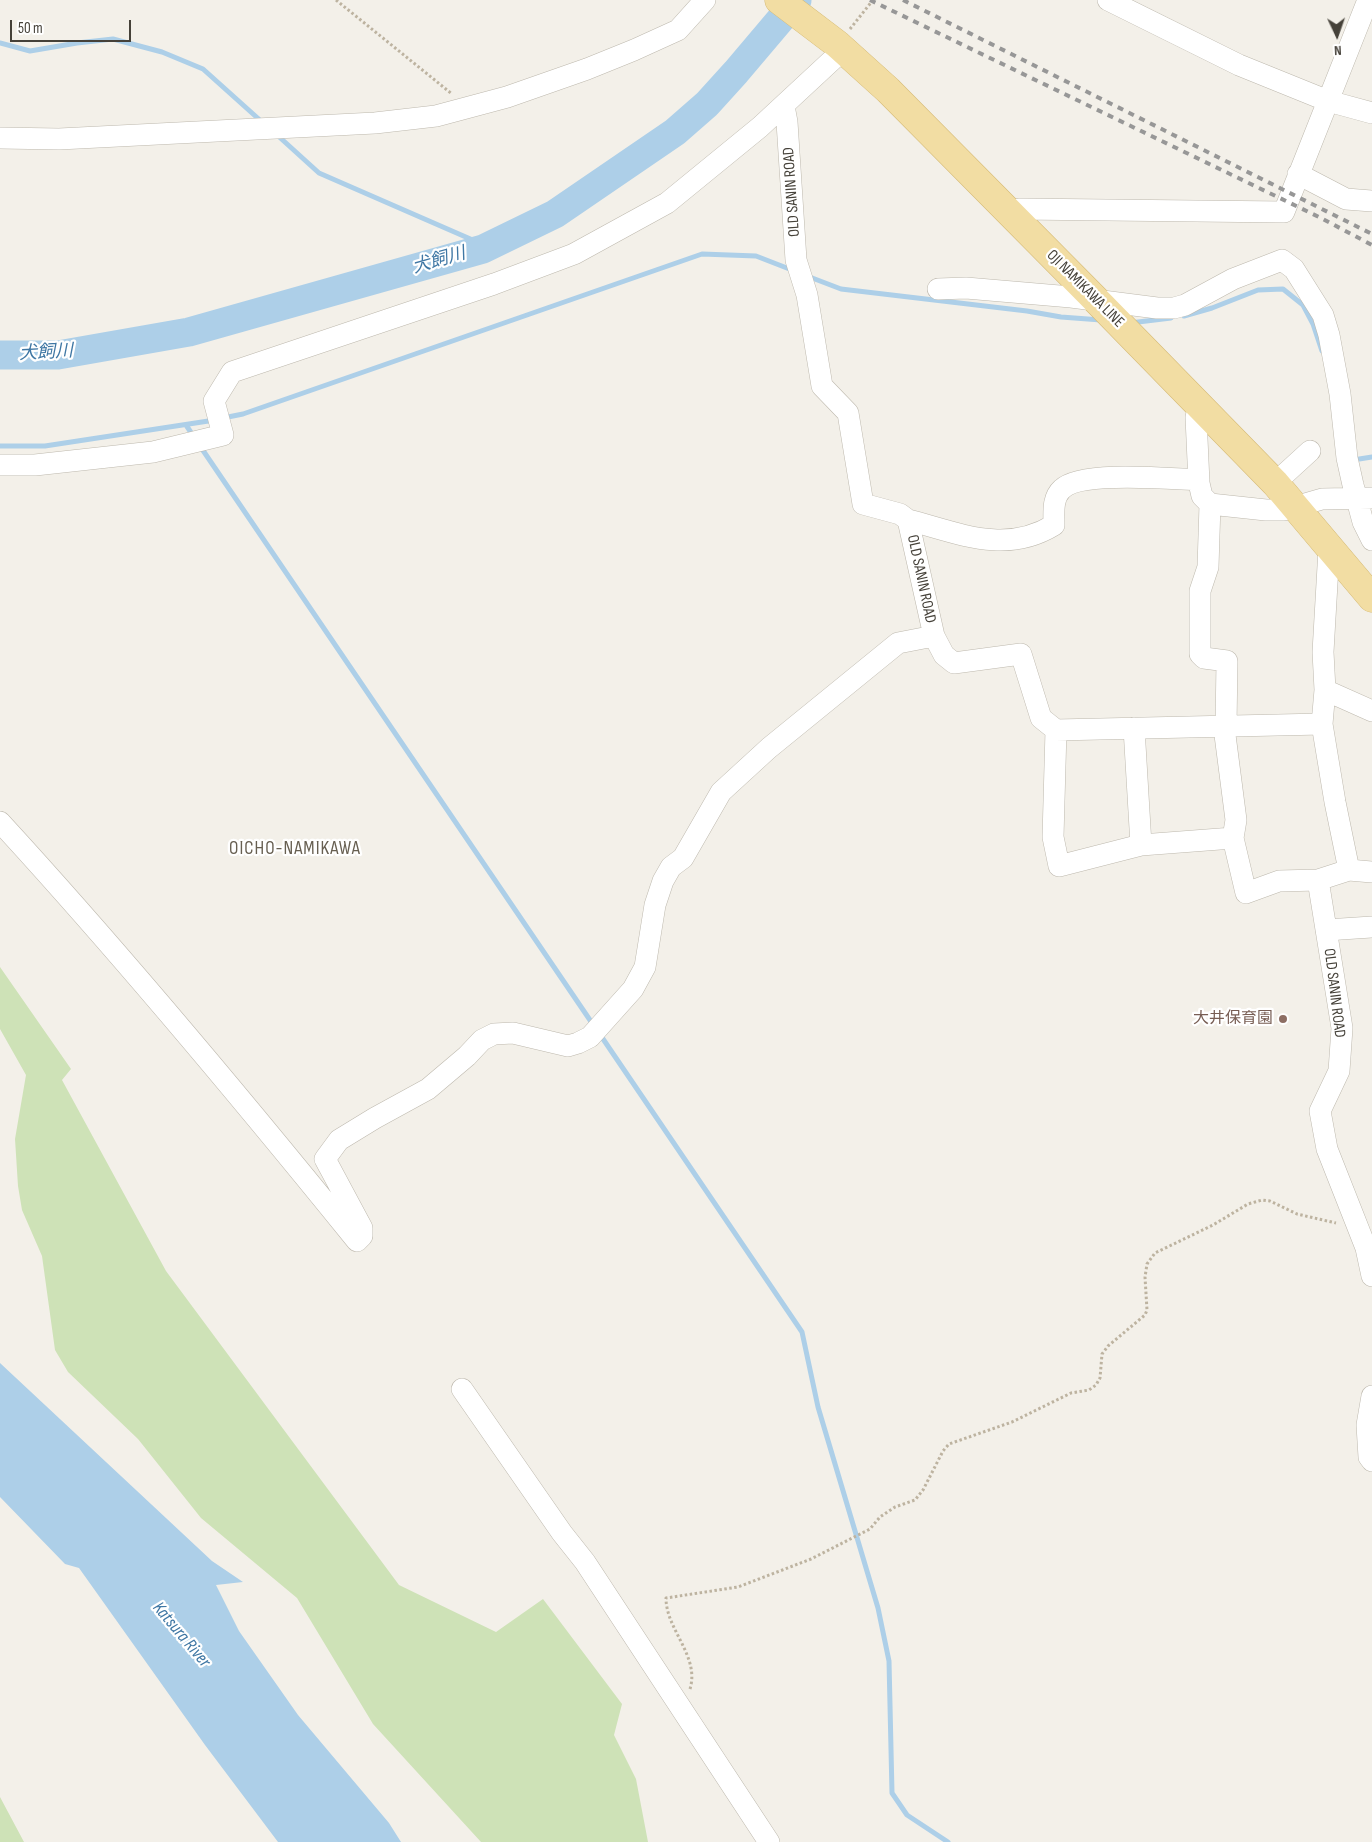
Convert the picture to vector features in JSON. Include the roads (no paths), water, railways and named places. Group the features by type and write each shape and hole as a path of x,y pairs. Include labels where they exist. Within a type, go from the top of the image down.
{"main road":[{"name":"OJI NAMIKAWA LINE","path":"779,0 840,47 888,90 1009,212 1275,483 1372,598"}],"street":[{"path":"0,138 59,139 375,123 436,116 507,97 587,69 634,50 678,30 705,0"},
{"path":"1108,0 1239,65 1328,101 1372,113"},
{"path":"1009,212 1019,209 1284,212 1367,0"},
{"path":"0,465 35,466 153,452 223,435 214,401 232,372 494,284 574,254 667,203 784,106 840,47"},
{"name":"OLD SANIN ROAD","path":"784,106 787,122 796,260 807,296 822,386 848,413 863,504 900,514 908,520 934,636 944,655 954,663 1021,654 1041,718 1056,730"},
{"path":"1298,174 1346,199 1372,201"},
{"path":"938,289 966,288 1099,303 1174,308 1185,305 1232,279 1282,260 1294,269 1323,315 1329,335 1340,394 1347,458 1364,498 1363,522 1372,540"},
{"path":"1200,406 1196,417 1199,480 1202,496 1210,504 1284,510 1322,499 1364,498"},
{"path":"1275,483 1310,452"},
{"path":"908,520 987,541 1010,541 1039,534 1054,525 1054,500 1062,488 1079,481 1102,477 1199,480"},
{"path":"1210,504 1208,567 1200,591 1200,654 1204,658 1227,660 1226,726 1224,735 1236,820 1233,838 1246,893 1279,881 1318,880 1349,870 1372,872"},
{"path":"1329,548 1323,652 1324,690 1322,724 1349,870"},
{"path":"0,822 37,862 244,1101 357,1241 362,1236 362,1228 325,1159 340,1140 428,1089 467,1056 482,1040 494,1034 513,1033 568,1046 590,1037 633,989 646,967 656,905 663,881 672,867 683,858 721,792 769,748 898,643 934,636"},
{"path":"1324,690 1372,711"},
{"path":"1233,838 1141,845 1059,866 1053,838 1056,730 1322,724"},
{"path":"1134,728 1141,845"},
{"name":"OLD SANIN ROAD","path":"1318,880 1342,1028 1339,1071 1320,1111 1327,1149 1364,1230 1372,1276"},
{"path":"1326,930 1372,927"},
{"path":"462,1389 562,1533 585,1562 769,1842"},
{"path":"1372,1396 1367,1425 1369,1457 1372,1461"}],"water":[{"name":"Katsura River","path":"0,1363 212,1561 243,1582 216,1585 239,1631 298,1715 389,1823 401,1842 278,1842 205,1745 79,1568 65,1564 0,1497"}],"waterway":[{"name":"犬飼川","path":"0,355 58,355 189,332 483,249 555,214 675,132 707,104 797,0"},
{"path":"0,43 30,51 113,39 162,52 203,69 262,122"},
{"path":"276,134 319,173 475,241 483,249"},
{"path":"223,418 243,414 702,254 756,256 792,270"},
{"path":"807,276 841,289 1027,311 1061,317 1101,320"},
{"path":"1184,316 1212,308 1258,290 1283,289 1303,305 1313,324 1322,351"},
{"path":"1130,323 1171,318"},
{"path":"0,446 45,446 215,420"},
{"path":"186,425 194,437"},
{"path":"200,446 594,1026"},
{"path":"1353,460 1372,457"},
{"path":"599,1033 802,1332 818,1407 878,1608 889,1661 892,1793 907,1815 948,1842"}],"railway":[{"path":"870,0 1319,217 1372,245"},
{"path":"903,0 1372,234"}],"place":[{"name":"大井保育園","path":"1283,1019"}],"district":[{"name":"OICHO-NAMIKAWA","path":"295,849"}]}
